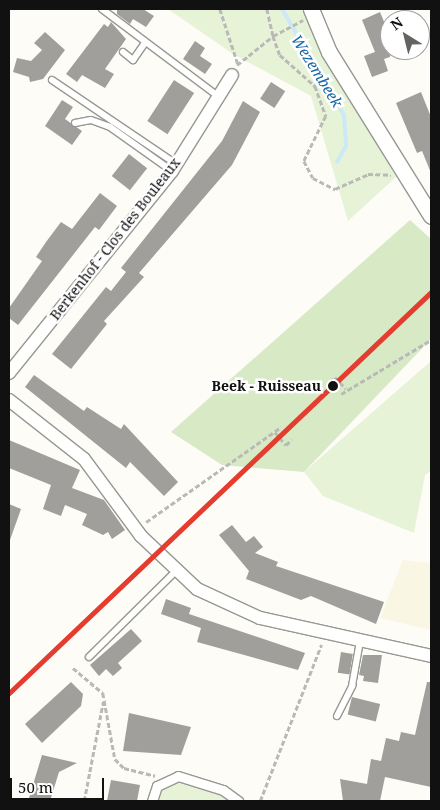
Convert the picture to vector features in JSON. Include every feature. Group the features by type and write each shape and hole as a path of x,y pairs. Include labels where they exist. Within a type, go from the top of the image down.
{"street":[{"path":"311,9 329,52 404,176 431,216"},
{"name":"Berkenhof - Clos des Bouleaux","path":"9,373 174,167 235,70"},
{"path":"9,400 84,459 136,529 176,571 226,606 325,634 431,656"},
{"path":"152,801 154,790 163,780 178,776 231,793 238,801"}],"lane":[{"path":"102,9 218,96"},
{"path":"123,52 133,60 145,43"},
{"path":"52,80 174,167"},
{"path":"75,122 91,120 110,127 174,167"},
{"path":"89,657 176,571"},
{"path":"337,716 352,686 360,641"}],"path":[{"path":"220,9 235,70 273,36 297,24"},
{"path":"267,9 273,36 280,55 315,86 323,103 323,126 304,161 314,178 335,189 368,174 404,176"},
{"path":"341,394 346,388 431,340"},
{"path":"330,382 335,376 346,388"},
{"path":"136,529 281,427"},
{"path":"275,432 286,445 292,439"},
{"path":"260,801 296,719 325,634"},
{"path":"73,668 100,690 115,759 124,768 150,772 163,780"},
{"path":"84,801 103,700"}],"shaded area":[{"path":"403,560 431,563 431,630 380,618"}],"green space":[{"path":"168,9 308,9 311,28 396,177 348,221 311,96 233,54"},
{"path":"410,220 431,239 431,339 304,472 222,465 171,432"},
{"path":"431,361 431,471 425,475 414,533 323,496 304,472"},
{"path":"175,780 222,794 232,801 159,801 160,790"}],"building":[{"path":"117,9 143,9 154,16 146,27 133,19 130,24 117,14"},
{"path":"380,12 380,60 384,60 388,71 372,77 364,56 375,52 362,20"},
{"path":"111,22 126,39 105,69 114,74 105,88 82,75 77,82 66,74 104,24 108,27"},
{"path":"45,32 65,50 43,79 30,82 29,77 13,72 17,58 31,61 42,50 34,43"},
{"path":"195,41 205,48 200,56 212,64 205,74 183,59"},
{"path":"174,80 194,93 167,134 147,121"},
{"path":"271,82 285,91 274,108 260,99"},
{"path":"421,92 431,117 431,173 422,151 417,153 396,103"},
{"path":"62,100 73,107 65,119 82,131 72,145 45,126"},
{"path":"243,101 260,112 232,165 139,273 144,277 104,321 107,324 71,369 52,354 106,287 111,291 126,272 121,268 222,141"},
{"path":"129,154 147,168 130,190 112,176"},
{"path":"100,193 117,206 99,230 95,227 18,325 9,318 9,308 42,261 36,257 61,222 72,229"},
{"path":"34,375 84,411 87,407 121,429 124,424 178,482 164,496 130,462 126,468 25,387"},
{"path":"9,440 80,470 72,488 104,500 125,530 112,539 108,532 103,535 82,525 87,514 65,505 61,516 43,509 51,485 9,468"},
{"path":"9,504 21,509 10,540 9,539"},
{"path":"232,525 246,542 254,536 263,547 255,553 278,562 276,566 384,602 376,624 311,596 301,600 246,579 249,571 219,535"},
{"path":"166,599 191,608 189,614 305,653 298,670 197,642 201,628 161,614"},
{"path":"131,629 142,641 118,663 122,668 113,676 106,669 99,676 90,665"},
{"path":"341,652 353,654 350,675 338,673"},
{"path":"363,655 382,655 378,683 363,681 364,676 359,675"},
{"path":"71,682 83,694 81,706 42,743 25,724"},
{"path":"427,682 431,682 431,787 385,777 380,801 343,801 340,779 367,784 371,759 381,761 386,738 399,741 401,732 415,735"},
{"path":"352,697 380,704 376,721 348,714"},
{"path":"129,713 191,727 181,755 123,751"},
{"path":"42,755 77,763 59,772 50,801 29,798"},
{"path":"111,780 140,785 137,801 107,801"}],"waterway":[{"name":"Wezembeek","path":"282,9 344,115 346,146 337,162"}],"transit line":[{"path":"9,693 431,292"}],"place":[{"name":"Beek - Ruisseau","path":"333,386"}]}
